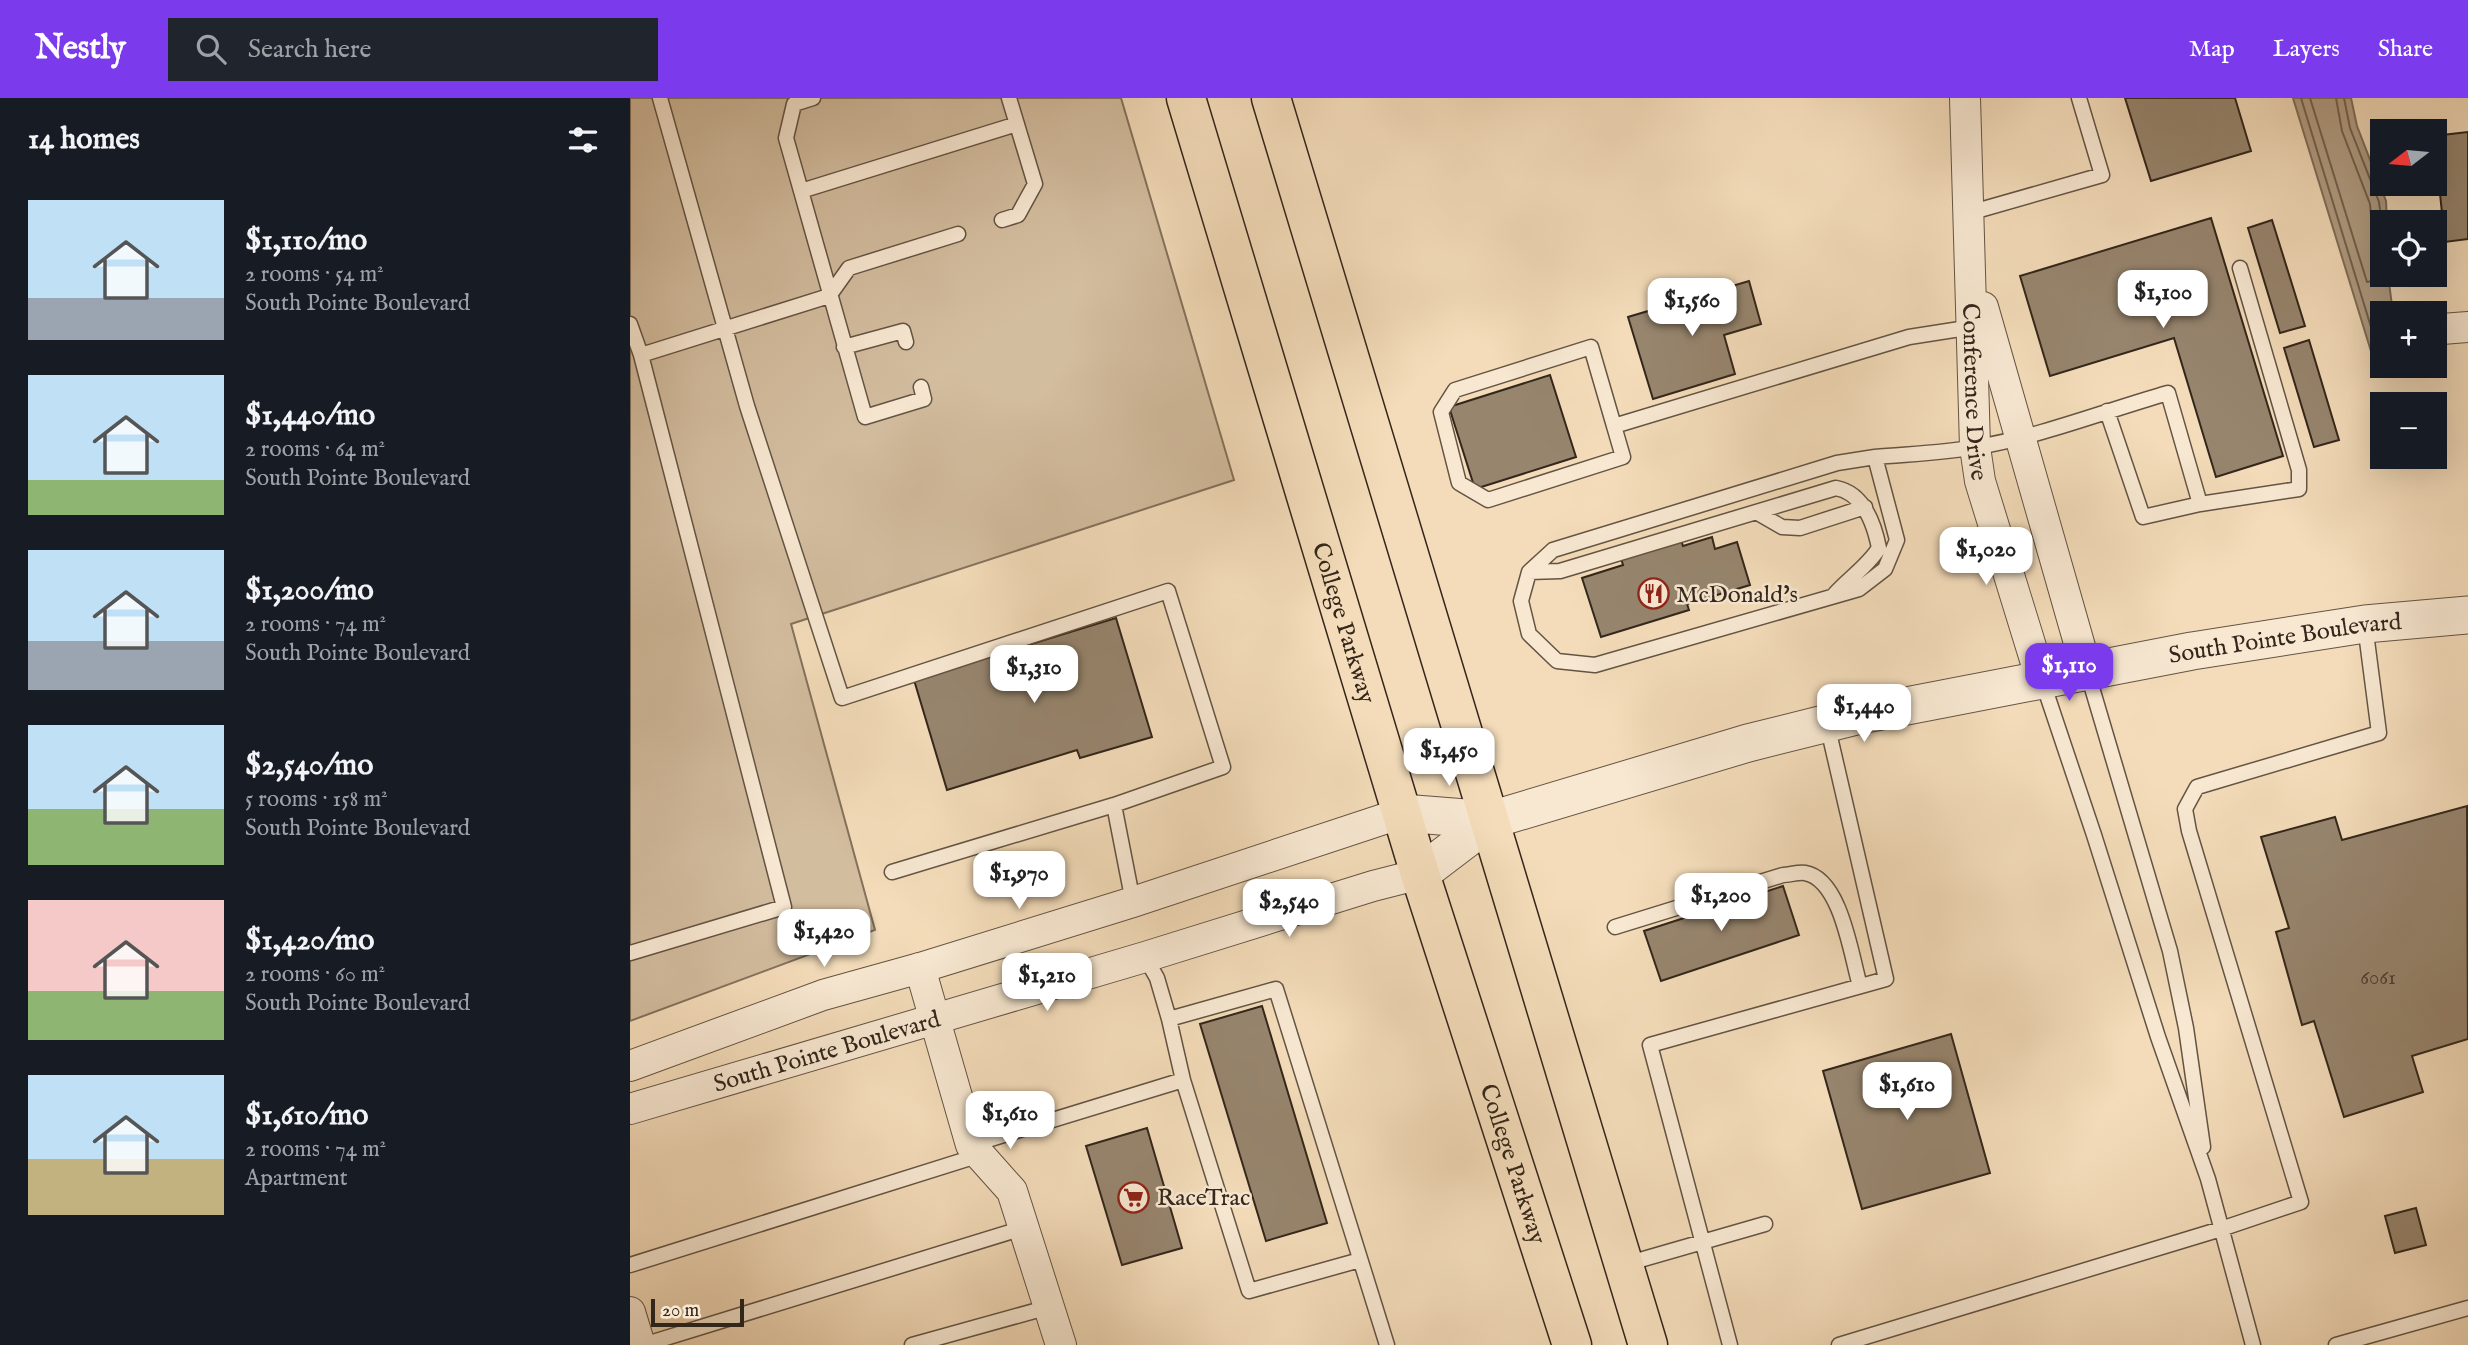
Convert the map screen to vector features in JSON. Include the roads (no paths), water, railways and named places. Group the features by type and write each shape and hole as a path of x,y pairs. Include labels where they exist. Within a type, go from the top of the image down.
{"main road":[{"name":"College Parkway","path":"1186,98 1420,874 1572,1345"},
{"path":"1271,98 1648,1345"}],"street":[{"name":"Conference Drive","path":"1965,98 1975,447 1980,481 2041,679"},
{"name":"Conference Drive","path":"1971,263 2087,671"},
{"name":"South Pointe Boulevard","path":"630,1109 1420,874 1491,820 1748,743 1860,715 2041,679 2365,624 2468,615"},
{"name":"South Pointe Boulevard","path":"630,1066 823,995 1133,902 1402,813 1491,820"},
{"path":"920,968 976,1150 1012,1191 1061,1345"},
{"path":"630,1312 642,1345"}],"lane":[{"path":"660,98 747,406 842,698 1168,591 1223,767 1114,805 892,872"},
{"path":"813,98 794,104 786,138 865,417 924,399 921,387"},
{"path":"1002,220 1018,215 1035,184 1009,98"},
{"path":"1969,213 2102,175 2079,98"},
{"path":"801,191 1017,124"},
{"path":"641,355 829,296 849,268 958,234"},
{"path":"2107,411 2143,517 2299,489 2299,470 2240,268"},
{"path":"630,324 641,355 784,907 630,953"},
{"path":"1614,426 1909,337 1973,327"},
{"path":"844,347 903,331 906,342"},
{"path":"1591,347 1614,426 1623,457 1488,500 1459,483 1441,412 1455,390 1591,347"},
{"path":"1875,457 1897,540 1885,569 1859,589 1595,666 1557,661 1529,634 1521,601 1529,572 1553,550 1837,463 1875,457 1975,447 2020,437 2168,393 2200,505"},
{"path":"1529,572 1560,571 1836,488 1846,490 1865,507 1876,531 1879,548 1871,562 1850,576 1833,596"},
{"path":"1756,512 1782,527 1800,528 1865,507"},
{"path":"1839,1345 2221,1229 2301,1202 2189,831 2185,808 2197,787 2379,733 2365,624"},
{"path":"2087,671 2170,951 2186,1028 2208,1180"},
{"path":"2041,679 2158,1037 2208,1180 2253,1345"},
{"path":"1730,1345 1650,1045 1886,979 1827,724"},
{"path":"1114,805 1133,902"},
{"path":"1615,927 1783,875 1805,873 1825,883 1836,901 1860,986"},
{"path":"1144,957 1157,978 1183,1080 1249,1291 1360,1260"},
{"path":"1169,1019 1276,989 1387,1345"},
{"path":"630,1265 1183,1080"},
{"path":"1624,1265 1765,1224"},
{"path":"642,1345 1023,1228"},
{"path":"912,1345 1049,1307"},
{"path":"2336,1345 2468,1308"}],"water":[{"path":"2293,98 2351,98 2357,126 2370,160 2370,196 2384,196 2386,201 2386,210 2370,210 2370,287 2390,287 2391,301 2370,301 2370,348"}],"place":[{"name":"McDonald's","path":"1653,594"},
{"name":"RaceTrac","path":"1134,1197"}]}
